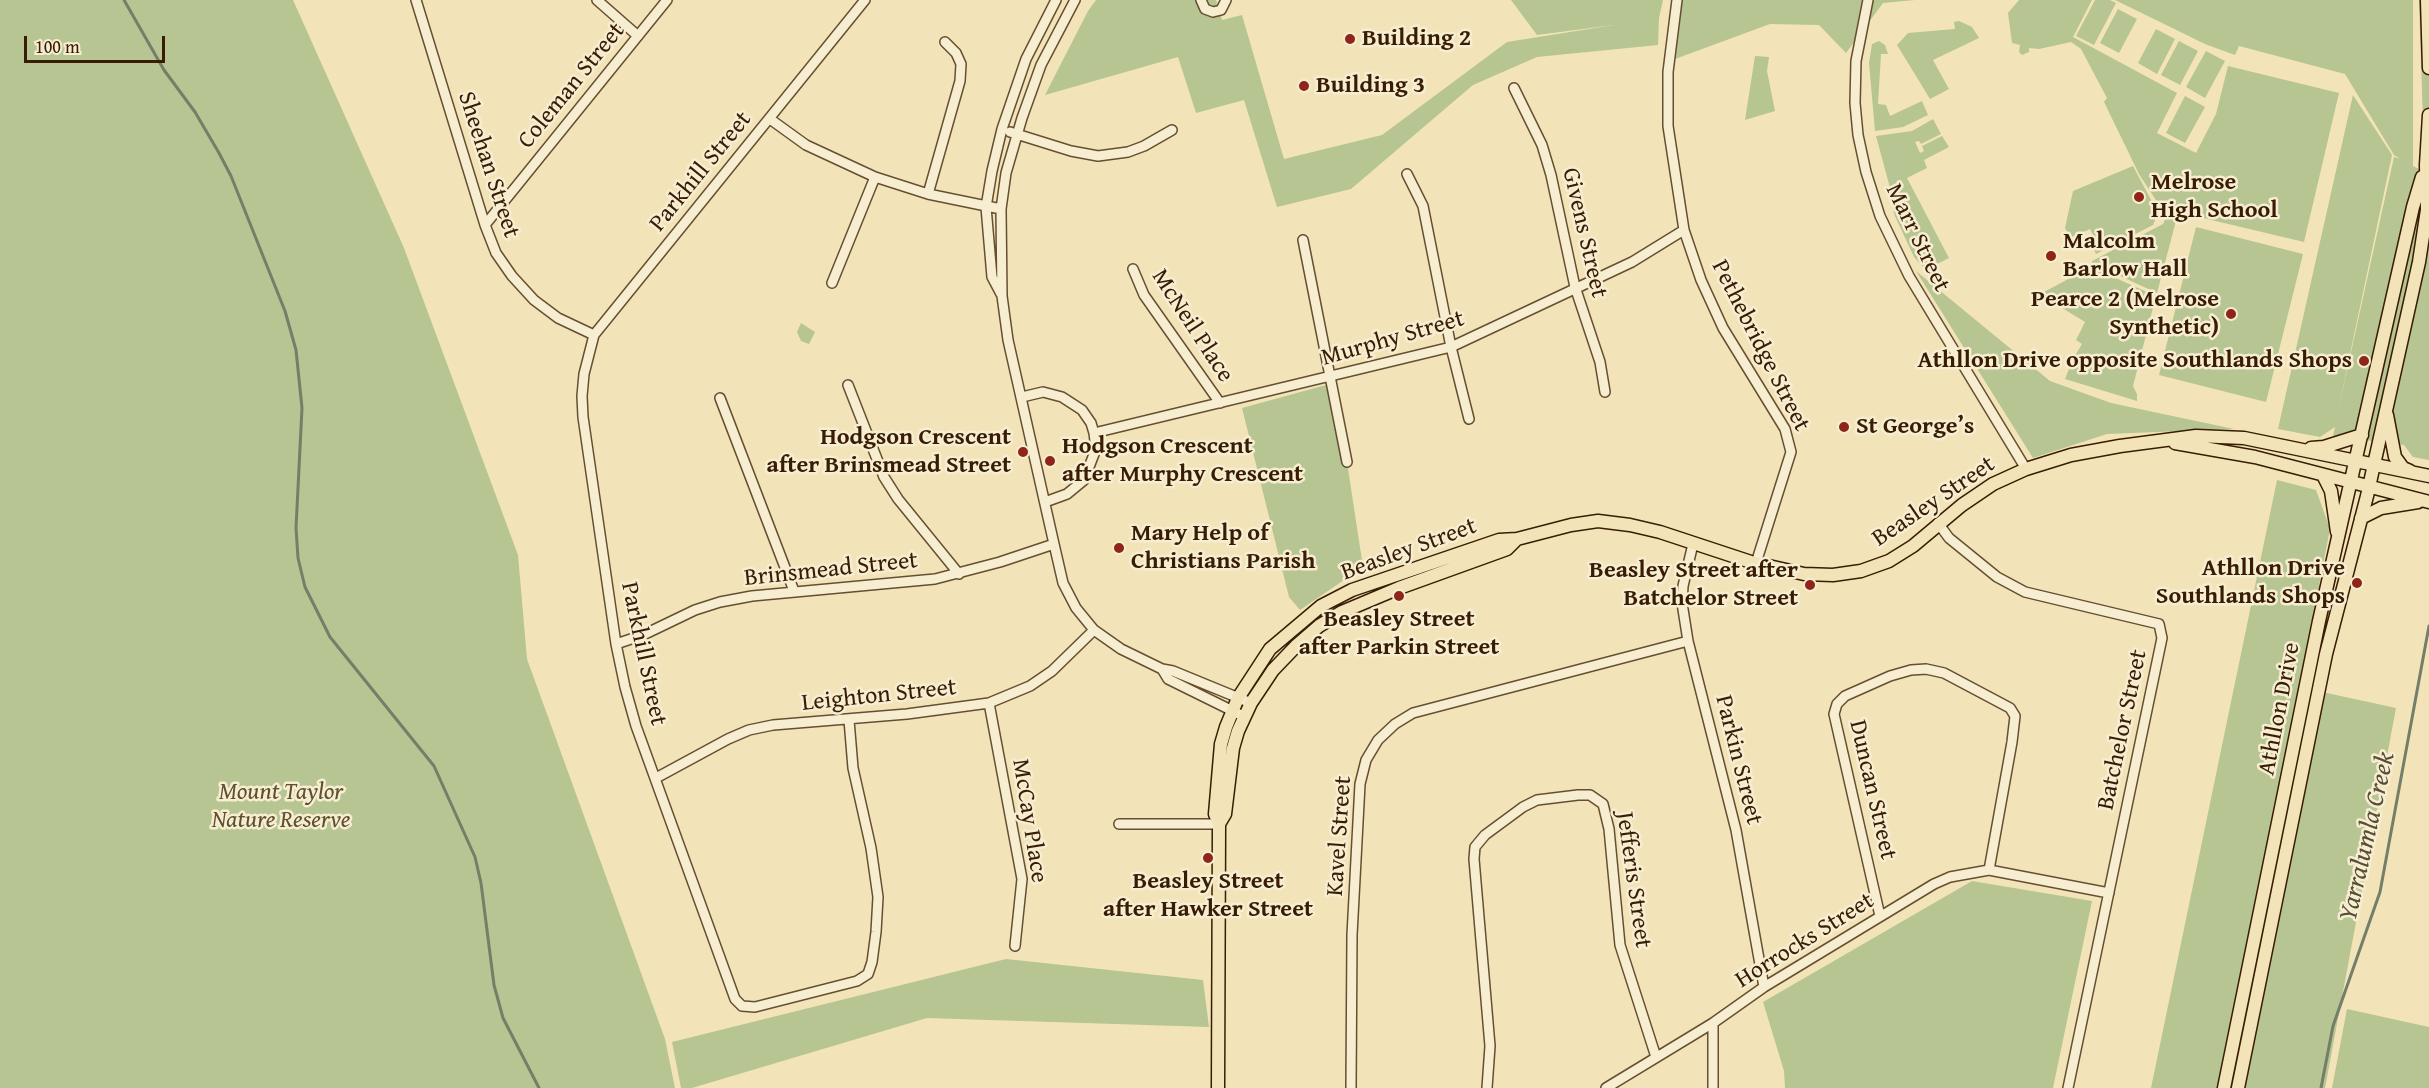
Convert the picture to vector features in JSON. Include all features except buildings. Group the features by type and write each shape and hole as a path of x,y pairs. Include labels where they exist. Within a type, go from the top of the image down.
{"main road":[{"path":"2428,4 2429,68"},
{"name":"Athllon Drive","path":"2238,1088 2324,663 2374,465 2419,262 2427,210 2426,165 2429,115"},
{"name":"Athllon Drive","path":"2224,1088 2317,632 2413,207 2426,165"},
{"path":"2386,411 2395,457 2403,468 2425,475"},
{"path":"2292,448 2324,447 2362,435"},
{"name":"Beasley Street","path":"1218,1088 1219,824 1215,814 1221,744 1238,698 1270,649 1321,606 1352,590 1499,540 1517,539 1571,525 1598,521 1630,525 1756,563 1804,574 1833,575 1862,571 1889,561 1913,546 1938,524 1993,484 2026,468 2071,455 2196,436 2244,438 2425,475"},
{"name":"Beasley Street","path":"2165,442 2255,457 2427,502"},
{"path":"2322,475 2331,491 2338,539"},
{"path":"2361,518 2380,508 2427,502"},
{"name":"Beasley Street","path":"1219,824 1225,814 1233,748 1245,717 1251,703 1284,658 1320,626 1342,612 1399,588 1507,549 1517,539"}],"street":[{"name":"Sheehan Street","path":"416,0 485,225 496,253 512,276 534,300 558,318 594,335"},
{"path":"597,0 638,36"},
{"name":"Coleman Street","path":"485,225 667,0"},
{"path":"1002,296 992,278 986,207 992,171 1002,129 1026,59 1056,0"},
{"path":"1076,0 1041,65 1016,134 1006,173 1001,209 1002,296 1008,340 1054,544 1064,583 1076,608 1094,630 1121,649 1162,669 1173,671 1251,703"},
{"path":"1201,0 1205,9 1213,12 1221,10 1226,0"},
{"name":"Pethebridge Street","path":"1677,0 1668,72 1668,126 1684,230 1701,280 1723,328 1785,429 1791,452 1756,563"},
{"name":"Marr Street","path":"1868,0 1856,61 1855,103 1858,135 1866,172 1880,216 1909,276 2026,468"},
{"name":"Parkhill Street","path":"849,720 853,768 871,848 878,897 872,962 868,974 857,981 756,1007 742,1006 735,999 636,726 616,644 582,396 584,374 594,335 770,119 862,1"},
{"path":"928,194 960,81 961,64 956,52 945,42"},
{"name":"Givens Street","path":"1514,88 1533,124 1551,175 1575,287 1600,362 1605,392"},
{"path":"770,119 806,145 875,177 928,194 1001,209"},
{"path":"1002,129 1098,156 1128,152 1172,130"},
{"path":"1407,174 1423,206 1451,347 1469,419"},
{"path":"832,284 875,177"},
{"name":"Murphy Street","path":"1094,433 1451,347 1632,262 1684,230"},
{"path":"1303,240 1347,462"},
{"name":"McNeil Place","path":"1133,269 1144,295 1220,403"},
{"path":"848,385 884,477 898,500 959,573"},
{"path":"1022,397 1043,392 1062,397 1082,410 1094,433 1096,449 1084,480 1067,494 1045,502"},
{"path":"720,398 794,591"},
{"name":"Batchelor Street","path":"1938,524 1949,538 1997,577 2025,592 2159,624 2162,638 2068,1088"},
{"name":"Brinsmead Street","path":"616,644 643,635 695,610 712,605 752,596 794,591 935,579 1054,544"},
{"name":"Parkin Street","path":"1693,544 1683,595 1688,641 1736,830 1764,987"},
{"name":"Leighton Street","path":"656,778 749,730 773,725 849,720 989,703 1030,686 1052,671 1094,630"},
{"name":"Kavel Street","path":"1352,1088 1352,935 1360,784 1366,760 1378,740 1395,724 1413,713 1688,641"},
{"path":"1162,669 1168,679 1245,717"},
{"name":"Duncan Street","path":"1880,916 1834,714 1837,704 1845,696 1890,676 1919,669 1944,673 2010,708 2014,716 2012,742 1989,870"},
{"name":"McCay Place","path":"989,703 1022,879 1016,946"},
{"name":"Jefferis Street","path":"1487,1088 1490,1046 1474,859 1475,847 1485,835 1523,807 1537,800 1590,795 1603,804 1609,829 1620,945 1656,1057"},
{"path":"1119,824 1219,824"},
{"name":"Horrocks Street","path":"1606,1088 1713,1023 1764,987 1934,884 1950,877 1989,870 2109,893"},
{"path":"1713,1023 1713,1088"}],"green space":[{"name":"Mount Taylor Nature Reserve","path":"0,0 293,0 404,248 518,555 527,659 665,1039 675,1088 0,1088"},
{"path":"1096,0 1216,0 1222,20 1242,15 1284,159 1382,135 1507,42 1614,25 1537,35 1511,0 1663,0 1659,18 1658,45 1537,57 1473,85 1351,189 1277,207 1244,100 1196,113 1178,57 1045,95 1088,11"},
{"path":"1681,0 1915,0 1883,3 1846,53 1819,25 1770,24 1675,59"},
{"path":"2019,0 2092,0 2073,37 2177,93 2157,133 2196,153 2216,114 2228,66 2339,93 2304,242 2161,208 2139,174 2104,102 2107,98 2081,49 2071,42 2039,49 2029,48 2029,52 2022,55 2019,52 2020,45 2012,43 2008,13"},
{"path":"2095,0 2110,0 2116,3 2094,45 2076,36"},
{"path":"2115,0 2413,0 2413,166 2421,170 2423,123 2419,0 2429,0 2429,460 2413,457 2404,445 2333,436 2335,427 2320,437 2278,429 2353,95 2392,155 2338,411 2394,157 2400,159 2394,155 2345,74 2239,46 2235,55 2205,44"},
{"path":"2118,9 2137,19 2119,53 2100,43"},
{"path":"1959,21 1972,27 1979,38 1933,60 1949,89 1930,99 1897,45 1908,33 1955,29 1954,22"},
{"path":"2156,29 2175,39 2157,74 2138,63"},
{"path":"1879,41 1885,45 1888,54 1881,54 1878,104 1886,105 1890,116 1922,101 1928,115 1903,127 1875,131 1869,63 1872,44"},
{"path":"2179,41 2198,51 2180,85 2161,75"},
{"path":"2206,51 2225,61 2205,98 2186,87"},
{"path":"1755,56 1769,57 1767,71 1775,111 1745,120"},
{"path":"2185,96 2205,107 2185,143 2166,133"},
{"path":"1933,119 1941,134 1921,144 1919,141 1915,142 1920,153 1924,151 1922,146 1942,136 1949,147 1924,160 1927,168 1907,178 1949,258 1925,269 1914,257 1894,214 1893,199 1876,136 1912,131"},
{"path":"2133,166 2158,213 2153,225 2096,254 2093,247 2098,244 2090,229 2070,238 2065,228 2073,191"},
{"path":"2167,215 2177,217 2157,293 2092,263 2163,224"},
{"name":"Pearce 2 (Melrose Synthetic)","path":"2196,227 2303,254 2266,402 2159,375"},
{"path":"2091,267 2156,296 2133,386 2137,394 2137,401 2065,379 2082,344 2076,340 2085,322 2041,295"},
{"path":"1916,271 2050,381 2111,403 2234,429 2107,434 2033,458"},
{"path":"801,323 815,332 809,344 801,341 797,332"},
{"path":"1326,385 1347,462 1363,567 1300,610 1289,597 1242,408"},
{"path":"2277,480 2316,490 2330,529 2299,687 2396,708 2325,1088 2151,1088"},
{"path":"1972,881 2092,901 2053,1088 1785,1088 1784,1071 1763,1002"},
{"path":"1006,959 1203,980 1209,1027 927,1018 692,1088 681,1088 672,1042"},
{"path":"2347,1009 2429,1027 2429,1088 2332,1088"}],"waterway":[{"path":"124,0 164,70 195,112 231,176 285,311 296,350 302,408 296,528 298,558 305,587 330,637 434,766 475,857 481,883 494,985 503,1018 539,1088"},
{"name":"Yarralumla Creek","path":"2321,1088 2333,1026 2380,892 2429,626"}],"place":[{"name":"Building 2","path":"1350,39"},
{"name":"Building 3","path":"1304,86"},
{"name":"Melrose High School","path":"2139,197"},
{"name":"Malcolm Barlow Hall","path":"2051,256"},
{"name":"Pearce 2 (Melrose Synthetic)","path":"2231,314"},
{"name":"Athllon Drive opposite Southlands Shops","path":"2364,361"},
{"name":"St George’s","path":"1844,427"},
{"name":"Hodgson Crescent after Brinsmead Street","path":"1023,452"},
{"name":"Hodgson Crescent after Murphy Crescent","path":"1050,461"},
{"name":"Mary Help of Christians Parish","path":"1119,548"},
{"name":"Athllon Drive Southlands Shops","path":"2357,583"},
{"name":"Beasley Street after Batchelor Street","path":"1810,585"},
{"name":"Beasley Street after Parkin Street","path":"1399,596"},
{"name":"Beasley Street after Hawker Street","path":"1208,858"}]}
